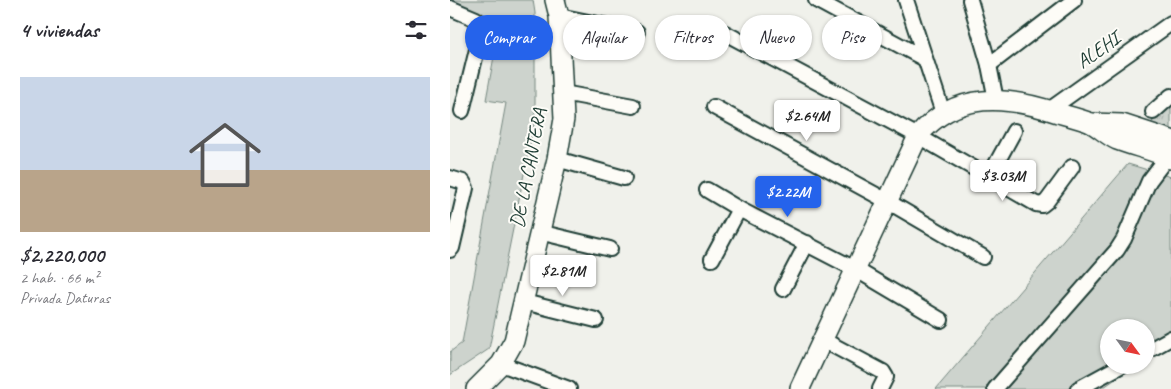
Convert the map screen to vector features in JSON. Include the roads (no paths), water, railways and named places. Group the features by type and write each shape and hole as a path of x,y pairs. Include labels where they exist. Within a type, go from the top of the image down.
{"street":[{"path":"816,0 925,59"},
{"path":"906,0 943,113"},
{"path":"970,0 989,65 996,100"},
{"path":"989,65 1074,0"},
{"path":"450,8 476,19 483,25 462,111"},
{"path":"557,8 580,15"},
{"name":"DE LA CANTERA","path":"476,389 501,364 514,340 556,159 564,119 557,8"},
{"name":"ALEHI","path":"1048,110 1171,23"},
{"path":"730,36 918,136 1036,204 1042,205 1072,167"},
{"path":"563,92 633,106"},
{"path":"1153,112 1171,96"},
{"path":"800,388 918,136 934,119 943,113 958,105 975,102 996,100 1014,102 1091,123 1122,124 1170,152 1149,181 1124,239 1117,250 994,389"},
{"path":"714,107 887,201 983,257"},
{"path":"989,177 1014,131"},
{"path":"556,159 624,178"},
{"path":"450,178 463,182 466,188 450,250"},
{"path":"707,190 739,209 855,269 941,320"},
{"path":"712,259 739,209"},
{"path":"539,232 610,249"},
{"path":"783,289 807,243"},
{"path":"524,302 596,320"},
{"path":"1155,347 1171,338"},
{"path":"823,340 883,372 886,377 880,389"},
{"path":"501,364 567,389"},
{"path":"1078,389 1106,374"}]}
